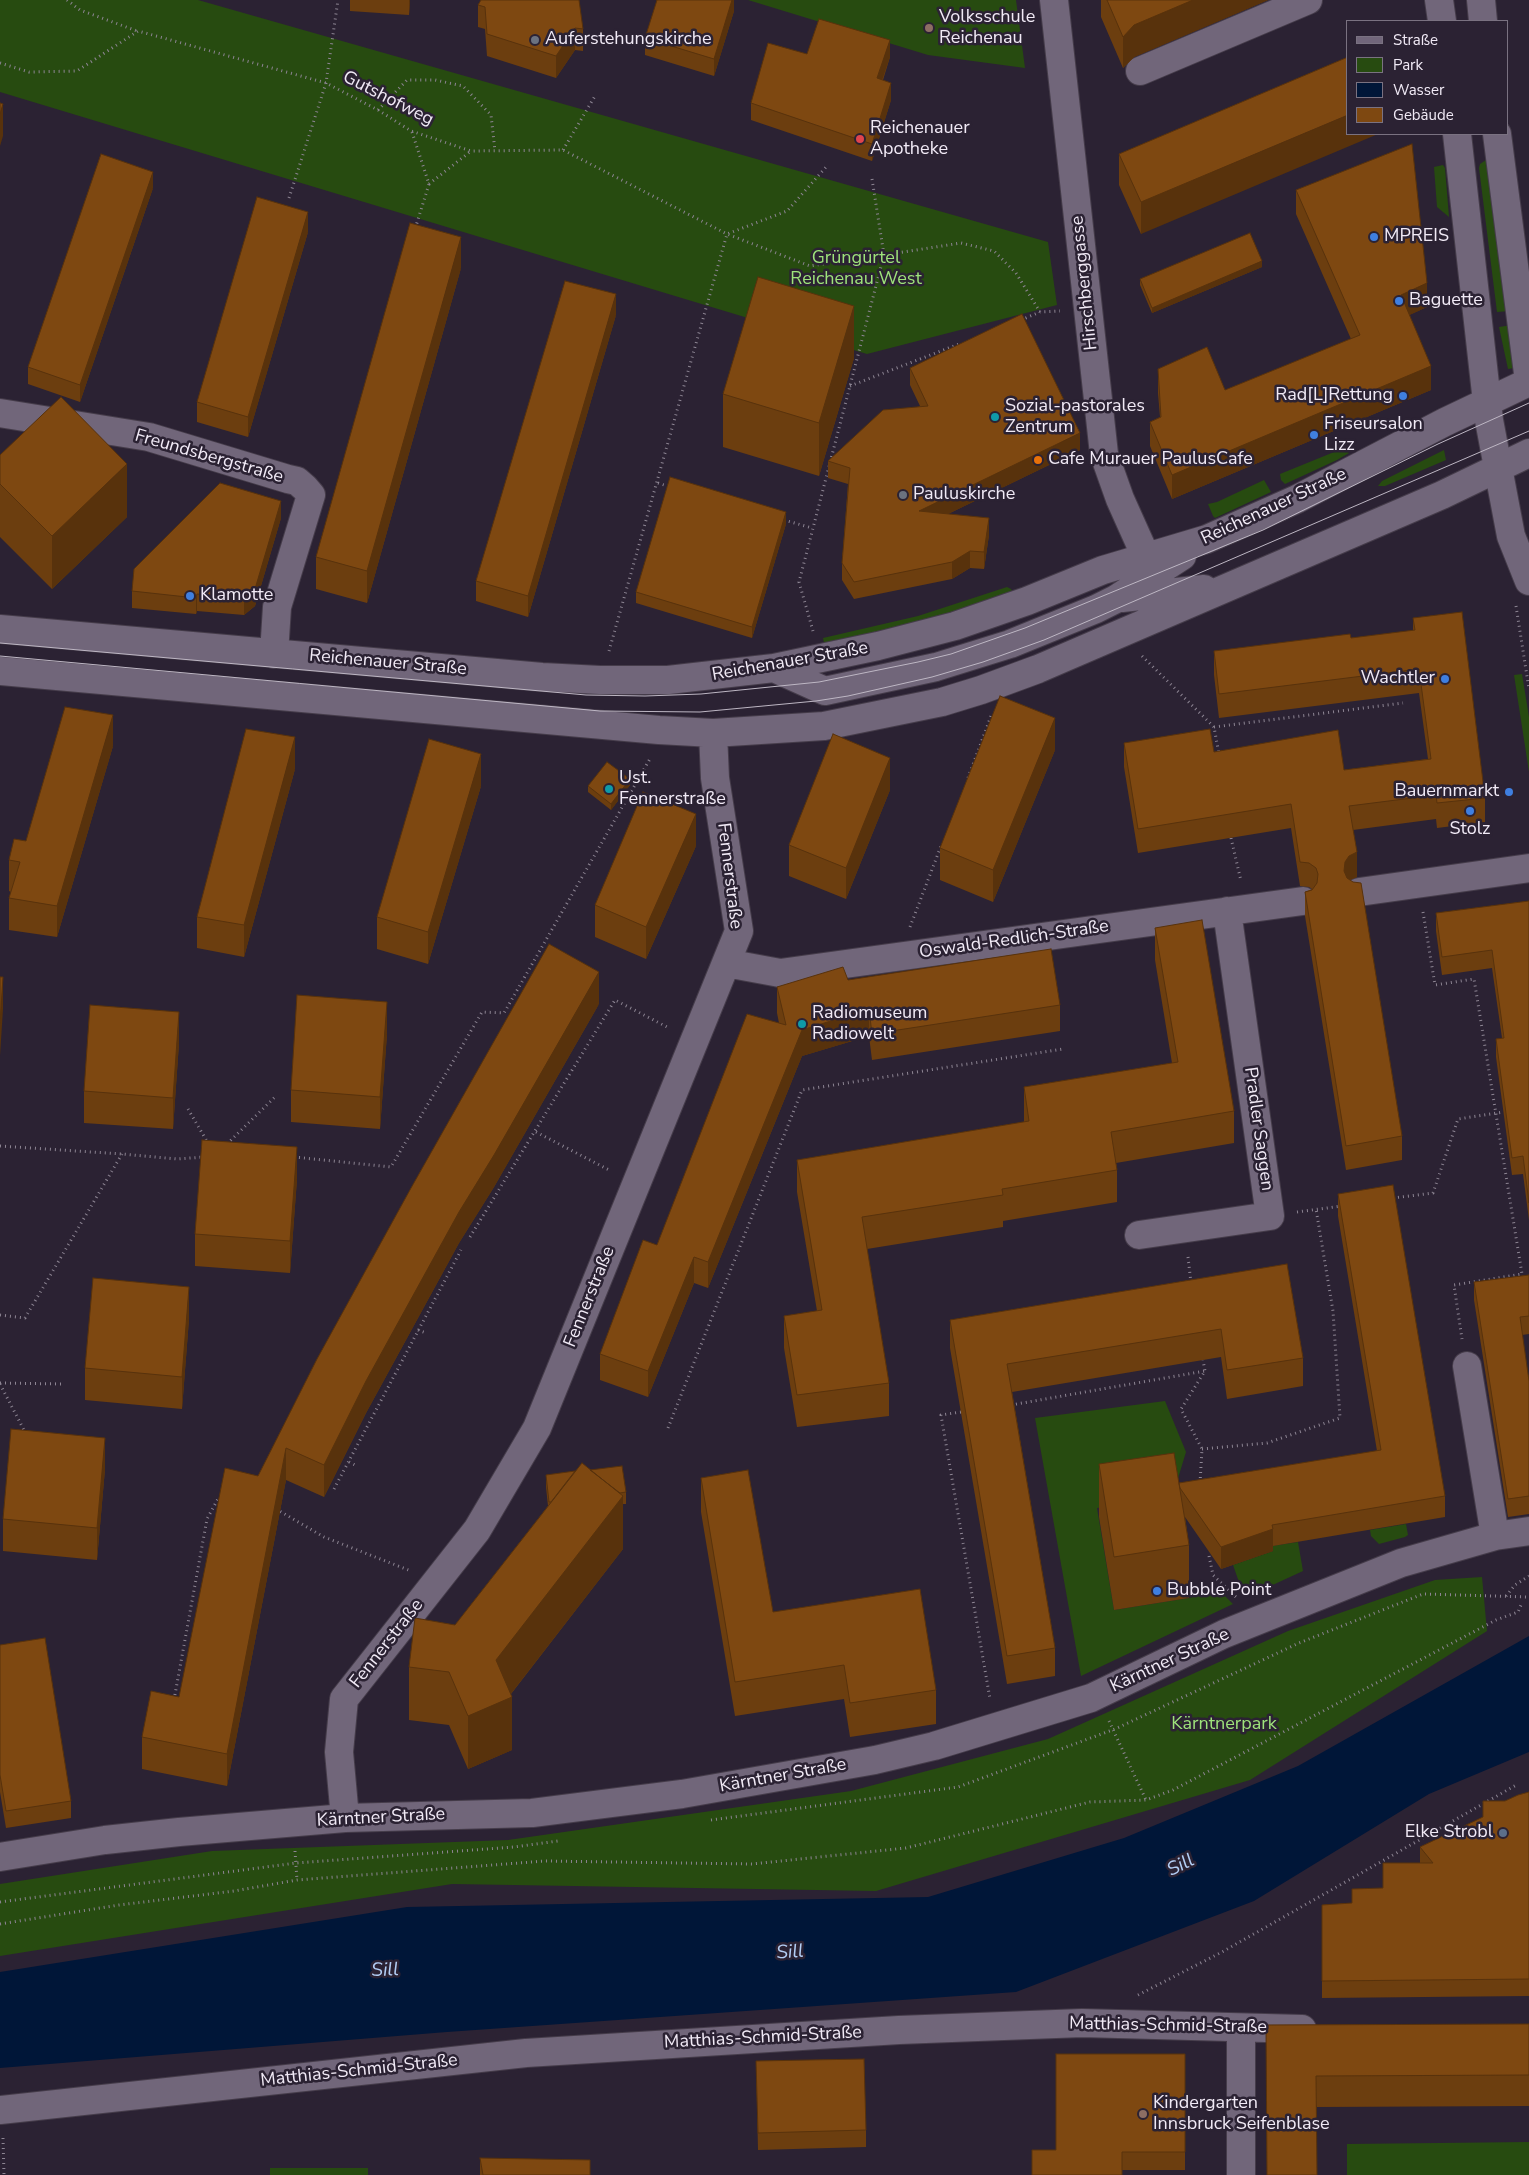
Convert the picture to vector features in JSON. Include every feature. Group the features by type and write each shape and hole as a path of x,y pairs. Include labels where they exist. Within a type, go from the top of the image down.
{"street":[{"name":"Hirschberggasse","path":"1054,0 1104,454 1120,500 1146,558"},
{"path":"1140,71 1308,0"},
{"path":"1439,0 1442,20"},
{"path":"1481,0 1483,20"},
{"path":"1522,589 1497,469 1487,402 1459,144 1498,142 1521,262 1529,381"},
{"name":"Reichenauer Straße","path":"0,629 542,677 600,680 675,679 774,668 878,646 955,626 1027,601 1103,570 1207,539 1289,503 1444,422 1529,381"},
{"name":"Freundsbergstraße","path":"0,413 149,437 288,478 297,481 305,488 311,496 277,607 274,654"},
{"path":"0,670 659,730 713,733 830,725 902,711 980,690 1045,666 1448,492 1529,453"},
{"path":"774,668 825,691 881,680 972,656 1048,629 1116,599 1207,539"},
{"path":"1116,599 1230,586"},
{"path":"792,729 825,691"},
{"name":"Fennerstraße","path":"345,1818 339,1752 344,1699 477,1530 537,1428 739,931 715,778 713,733"},
{"path":"1359,892 1529,868"},
{"name":"Oswald-Redlich-Straße","path":"726,963 780,973 1303,900"},
{"name":"Pradler Saggen","path":"1139,1235 1270,1216 1237,910"},
{"path":"1467,1366 1495,1536"},
{"name":"Kärntner Straße","path":"0,1857 109,1839 345,1818 532,1813 682,1794 875,1760 934,1746 1091,1698 1224,1634 1402,1562 1495,1536 1529,1531"},
{"name":"Matthias-Schmid-Straße","path":"1,2110 526,2053 899,2030 1082,2023 1241,2029 1330,2029"},
{"path":"1241,2029 1241,2175"}],"path":[{"name":"Gutshofweg","path":"67,0 80,10 138,31 326,83 378,110 412,131 471,151 563,150 727,234 810,266 961,244 994,251 1016,273 1040,312 1013,324"},
{"path":"288,198 326,83 338,0"},
{"path":"0,62 29,72 77,71 138,31"},
{"path":"378,110 407,80 435,80 463,86 491,115 496,151"},
{"path":"563,150 595,96"},
{"path":"412,131 429,184 414,233"},
{"path":"429,184 471,151"},
{"path":"600,680 658,483 727,234 786,211 827,166"},
{"path":"814,634 799,582 884,254 872,179"},
{"path":"850,386 968,341"},
{"path":"658,483 676,489"},
{"path":"776,517 812,528"},
{"path":"1522,589 1529,690"},
{"path":"1139,652 1214,727 1220,756"},
{"path":"1214,727 1404,703"},
{"path":"967,781 991,717 990,713"},
{"path":"285,1156 390,1167 482,1012 504,1013 659,744 659,730"},
{"path":"1231,838 1237,910"},
{"path":"892,957 897,948 903,943 942,844"},
{"path":"1418,884 1435,985 1474,979 1522,1274 1454,1285 1467,1366"},
{"path":"470,1237 536,1132 615,1000 694,1041"},
{"path":"668,1428 802,1090 1063,1049"},
{"path":"222,1149 275,1097"},
{"path":"188,1109 211,1148"},
{"path":"1384,1200 1433,1193 1458,1119 1504,1112"},
{"path":"536,1132 636,1184"},
{"path":"0,1146 122,1154 177,1160 206,1157"},
{"path":"0,1315 25,1318 122,1154"},
{"path":"1270,1216 1345,1205"},
{"path":"1202,1449 1267,1443 1340,1418 1333,1311 1316,1209"},
{"path":"1183,1228 1192,1289"},
{"path":"334,1489 460,1250"},
{"path":"418,1330 426,1334"},
{"path":"1200,1484 1202,1449 1181,1409 1205,1371 1203,1360"},
{"path":"1009,1405 1205,1371"},
{"path":"27,1437 0,1383 63,1384"},
{"path":"961,1412 941,1414 990,1702 993,1706"},
{"path":"348,1462 357,1466"},
{"path":"174,1702 206,1519 219,1497 226,1497"},
{"path":"271,1508 280,1510 324,1537 436,1582"},
{"path":"1209,1556 1213,1575 1240,1600"},
{"path":"1529,1576 1515,1585 1506,1596 1529,1597"},
{"path":"0,1924 234,1891 298,1880 544,1861 752,1864 906,1848 1090,1802 1146,1800 1173,1790 1496,1620 1518,1612 1521,1605"},
{"path":"1107,1718 1114,1729 1146,1800"},
{"path":"1134,1996 1222,1952 1518,1784"},
{"path":"0,1902 296,1863 514,1847"},
{"path":"296,1863 298,1880"},
{"path":"1,2110 4,2175"}],"green space":[{"name":"Grüngürtel Reichenau West","path":"0,0 198,0 1048,242 1057,305 867,354 0,92"},
{"name":"Volksschule Reichenau","path":"748,0 1016,0 1025,68 928,55"},
{"path":"1486,160 1489,162 1510,311 1497,312 1479,168 1480,164"},
{"path":"1443,165 1445,168 1449,217 1437,207 1434,167"},
{"path":"1512,325 1514,368 1508,369 1499,327"},
{"path":"1344,448 1349,453 1337,460 1285,484 1281,480 1280,474"},
{"path":"1444,450 1446,460 1385,486 1378,486 1382,481"},
{"path":"1264,480 1271,492 1215,518 1213,516 1208,504 1217,502"},
{"path":"1007,587 1011,589 1015,597 825,648 823,638 918,616"},
{"path":"1522,674 1529,717 1529,772 1514,675"},
{"path":"1165,1401 1186,1452 1172,1498 1097,1508 1114,1610 1189,1598 1218,1589 1233,1604 1081,1676 1035,1418"},
{"path":"1406,1524 1408,1535 1405,1537 1379,1544 1371,1536 1370,1530"},
{"path":"1298,1542 1303,1571 1251,1595 1240,1585 1233,1565 1273,1551 1272,1546"},
{"name":"Kärntnerpark","path":"1482,1577 1487,1631 1250,1780 876,1891 452,1884 0,1956 0,1884 212,1851 508,1840 851,1791 1048,1739 1288,1631 1435,1580"},
{"path":"1529,2142 1529,2175 1347,2175 1347,2144"},
{"path":"270,2168 368,2168 368,2175 270,2175"}],"water":[{"name":"Sill","path":"1529,1636 1529,1752 1429,1794 1254,1901 1016,1992 447,2032 0,2068 0,1972 407,1907 928,1897 1124,1838 1298,1766"}],"building":[{"name":"Auferstehungskirche","path":"481,0 579,0 583,29 575,28 556,56 487,34 485,7 478,5"},
{"path":"657,0 732,0 714,59 645,38"},
{"path":"1107,0 1193,0 1134,25 1123,37"},
{"path":"819,19 890,40 877,78 891,83 872,144 751,103 768,43 807,54"},
{"path":"1346,58 1346,116 1141,202 1119,154"},
{"path":"0,103 3,104 0,114"},
{"path":"1412,144 1427,283 1401,295 1431,366 1172,475 1150,422 1161,417 1158,369 1207,347 1225,390 1360,335 1296,190"},
{"path":"101,154 153,172 80,385 28,367"},
{"path":"257,197 308,212 248,417 197,402"},
{"path":"410,223 461,237 367,571 316,557"},
{"path":"1250,233 1262,261 1152,308 1140,279"},
{"path":"758,277 854,306 819,423 723,394"},
{"path":"565,281 616,294 528,596 476,581"},
{"path":"1022,314 1080,433 919,511 989,518 984,552 970,551 952,562 854,582 842,563 850,468 828,461 883,410 928,406 910,368"},
{"path":"61,397 127,464 52,536 0,484 0,455"},
{"path":"670,477 786,512 752,627 636,592"},
{"path":"220,483 281,501 255,589 244,598 197,594 196,598 132,591 134,569"},
{"path":"1462,612 1485,798 1437,803 1436,795 1349,806 1357,852 1349,856 1345,862 1344,871 1347,878 1353,882 1361,883 1402,1136 1346,1146 1305,892 1312,890 1317,883 1318,874 1316,868 1309,863 1300,862 1291,804 1138,829 1124,743 1210,729 1214,752 1338,730 1344,770 1431,759 1419,669 1219,694 1214,651 1350,634 1351,638 1415,630 1413,618"},
{"path":"1000,696 1055,718 993,870 940,848"},
{"path":"65,707 113,715 57,906 9,898 20,862 9,860 14,839 26,841"},
{"path":"246,729 295,737 244,925 197,917"},
{"path":"833,734 890,758 846,868 789,845"},
{"path":"429,739 481,754 428,932 377,917"},
{"name":"Ust. Fennerstraße","path":"607,762 630,779 611,804 588,786"},
{"path":"643,792 696,814 646,927 595,905"},
{"path":"1529,901 1529,1203 1523,1156 1512,1158 1496,1039 1504,1038 1492,950 1442,957 1436,913"},
{"path":"1202,920 1234,1111 1111,1132 1117,1170 1002,1189 1003,1195 862,1217 889,1383 797,1395 784,1316 822,1310 797,1160 1029,1121 1024,1087 1178,1062 1155,928"},
{"path":"549,944 599,972 494,1155 459,1212 366,1381 324,1465 286,1448 227,1754 142,1737 151,1691 179,1697 225,1468 258,1476 317,1359"},
{"path":"1051,949 1060,1005 872,1034 869,1009 802,1030 708,1262 694,1257 648,1371 600,1354 643,1240 657,1245 747,1014 786,1025 777,987 843,967 848,980"},
{"path":"0,977 3,977 0,1024"},
{"path":"297,995 387,1002 380,1097 291,1090"},
{"path":"90,1005 179,1012 173,1098 84,1091"},
{"path":"202,1140 297,1147 290,1241 195,1234"},
{"path":"1393,1185 1445,1496 1272,1525 1273,1529 1221,1547 1180,1488 1179,1483 1381,1450 1338,1194"},
{"path":"1287,1264 1303,1358 1227,1370 1221,1329 1007,1364 1055,1648 1007,1656 950,1320"},
{"path":"1529,1275 1529,1316 1520,1317 1529,1381 1529,1496 1508,1499 1474,1282"},
{"path":"93,1278 189,1287 182,1377 85,1368"},
{"path":"11,1429 105,1438 97,1528 3,1519"},
{"path":"1174,1453 1189,1545 1114,1557 1099,1464"},
{"path":"582,1463 623,1496 496,1660 512,1697 468,1716 449,1672 409,1667 415,1618 455,1625"},
{"path":"622,1466 626,1492 620,1493 590,1470"},
{"path":"748,1470 773,1612 920,1589 936,1690 850,1703 844,1665 735,1682 701,1478"},
{"path":"575,1471 551,1502 549,1502 546,1475"},
{"path":"45,1638 71,1801 6,1811 0,1775 0,1645"},
{"path":"1529,1792 1529,1979 1322,1981 1322,1905 1352,1903 1352,1889 1383,1888 1383,1863 1433,1863 1420,1847 1483,1817 1483,1801 1505,1801"},
{"path":"1529,2024 1529,2075 1316,2076 1317,2175 1267,2175 1266,2025"},
{"path":"1056,2054 1185,2054 1185,2152 1122,2152 1122,2175 1032,2175 1032,2150 1056,2150"},
{"path":"864,2059 866,2130 758,2133 756,2061"},
{"path":"480,2158 590,2160 590,2175 483,2175"}],"tram line":[{"path":"0,643 586,695 645,696 701,694 819,682 951,654 1025,628 1263,530 1438,444 1529,403"},
{"path":"0,656 600,711 700,712 816,701 848,696 932,677 983,662 1044,640 1529,431"}],"place":[{"name":"Volksschule Reichenau","path":"929,28"},
{"name":"Auferstehungskirche","path":"535,40"},
{"name":"Reichenauer Apotheke","path":"860,139"},
{"name":"MPREIS","path":"1374,237"},
{"name":"Baguette","path":"1399,301"},
{"name":"Rad[L]Rettung","path":"1403,396"},
{"name":"Sozial-pastorales Zentrum","path":"995,417"},
{"name":"Friseursalon Lizz","path":"1314,435"},
{"name":"Cafe Murauer PaulusCafe","path":"1038,460"},
{"name":"Pauluskirche","path":"903,495"},
{"name":"Klamotte","path":"190,596"},
{"name":"Wachtler","path":"1445,679"},
{"name":"Ust. Fennerstraße","path":"609,789"},
{"name":"Bauernmarkt","path":"1509,792"},
{"name":"Stolz","path":"1470,811"},
{"name":"Radiomuseum Radiowelt","path":"802,1024"},
{"name":"Bubble Point","path":"1157,1591"},
{"name":"Elke Strobl","path":"1503,1833"},
{"name":"Kindergarten Innsbruck Seifenblase","path":"1143,2114"}]}
